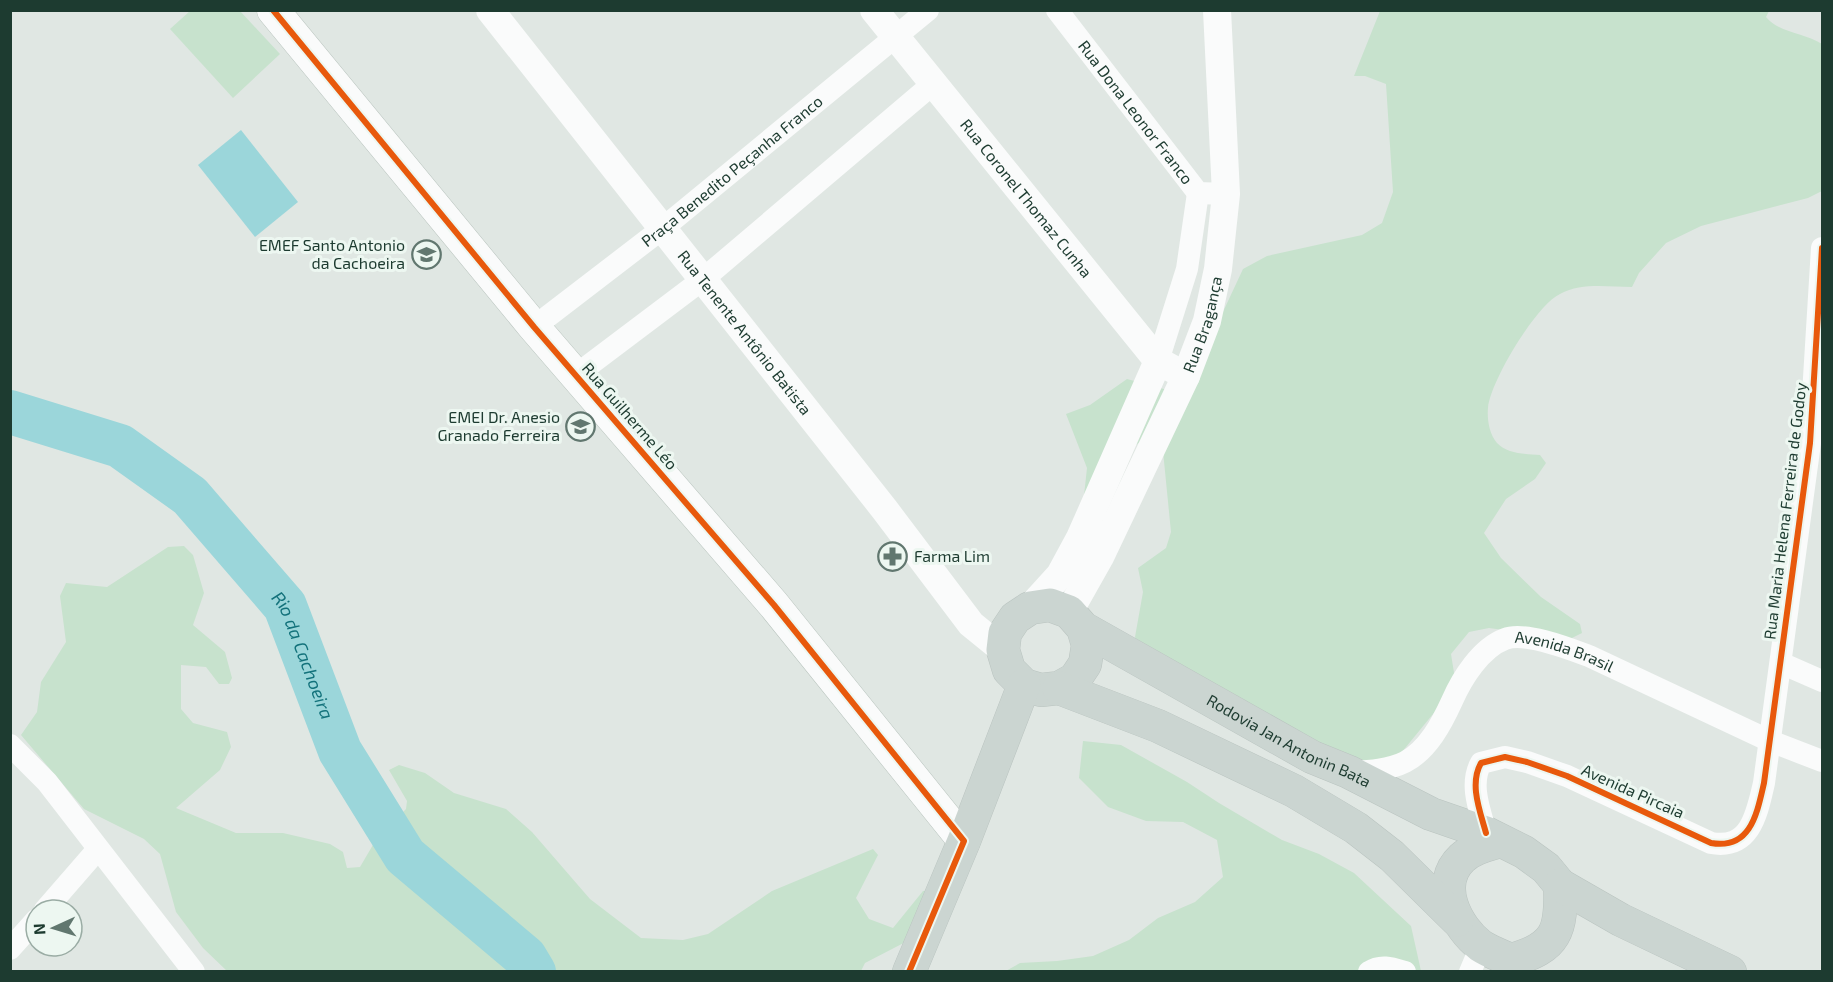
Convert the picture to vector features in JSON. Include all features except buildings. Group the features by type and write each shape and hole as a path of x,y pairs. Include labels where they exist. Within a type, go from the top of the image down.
{"main road":[{"name":"Rua Guilherme Léo","path":"273,10 534,327 774,605 964,841"},
{"path":"1050,605 1076,620 1088,645 1085,664 1075,679 1059,688 1041,690 1024,685 1009,670 1003,650 1005,633 1015,618 1030,608 1050,605"},
{"name":"Rodovia Jan Antonin Bata","path":"1076,620 1312,757 1349,772 1431,814 1493,837"},
{"path":"909,972 964,841 1024,685"},
{"path":"1059,688 1158,726 1294,791 1356,828 1392,856 1459,922"},
{"path":"1546,972 1511,960 1476,959 1449,898 1449,886 1454,867 1462,858 1493,837 1524,852 1546,868 1560,885 1621,920 1730,972"},
{"path":"1511,960 1541,950 1553,937 1559,921 1560,885"}],"street":[{"name":"Rua Tenente Antônio Batista","path":"490,10 885,510 970,624 1003,650"},
{"name":"Rua Coronel Thomaz Cunha","path":"874,10 1158,361 1186,376"},
{"name":"Praça Benedito Peçanha Franco","path":"534,327 663,228 928,10"},
{"name":"Rua Dona Leonor Franco","path":"1057,10 1212,194"},
{"name":"Rua Bragança","path":"1076,620 1100,557 1186,376 1207,321 1223,236 1212,194 1218,10"},
{"path":"576,375 702,280 934,83"},
{"name":"Rua Bragança","path":"1030,608 1060,575 1080,538 1158,361 1212,194"},
{"name":"Rua Maria Helena Ferreira de Godoy","path":"1770,741 1816,445 1822,248"},
{"name":"Avenida Brasil","path":"1349,772 1377,770 1405,762 1418,752 1443,721 1456,692 1469,671 1488,650 1506,638 1534,639 1569,648 1770,741 1822,760"},
{"path":"1781,663 1822,681"},
{"name":"Avenida Pircaia","path":"1493,837 1475,785 1476,771 1481,763 1505,757 1567,776 1711,843 1723,845 1736,842 1748,830 1757,811 1770,741"},
{"path":"10,745 47,782 194,972"},
{"path":"55,898 98,849"},
{"path":"10,949 24,933"},
{"path":"1369,972 1376,968 1387,967 1405,972"}],"green space":[{"path":"190,11 240,11 280,54 233,98 170,29"},
{"path":"1380,11 1769,11 1766,17 1771,22 1785,30 1822,44 1822,191 1808,198 1701,226 1666,243 1639,273 1632,287 1595,286 1568,290 1550,301 1539,313 1505,363 1491,396 1488,417 1492,435 1501,447 1517,453 1540,455 1546,463 1535,479 1506,499 1484,533 1501,558 1541,597 1580,624 1582,633 1570,639 1489,628 1469,632 1451,654 1455,679 1451,692 1397,758 1357,765 1145,668 1135,637 1143,592 1138,568 1166,548 1171,532 1162,441 1150,435 1127,451 1081,523 1087,468 1066,414 1090,405 1127,379 1175,392 1187,389 1243,269 1267,256 1362,235 1382,223 1393,192 1386,84 1365,76 1354,76"},
{"path":"184,546 193,555 204,593 193,625 225,652 232,678 229,684 219,684 206,667 181,665 181,709 193,723 227,732 231,747 220,770 176,808 236,833 283,833 330,844 343,852 347,868 360,867 377,838 406,809 407,801 389,770 399,765 425,773 454,793 506,809 532,832 590,899 641,938 683,940 708,934 772,891 873,849 878,855 856,898 869,919 893,928 923,891 934,890 921,934 865,963 861,971 227,971 203,948 176,912 160,854 144,839 84,809 21,735 37,712 41,682 66,642 60,596 66,583 107,587 168,547"},
{"path":"1083,741 1121,745 1282,840 1319,854 1354,873 1411,926 1421,971 1004,972 1020,963 1093,956 1129,940 1158,918 1195,902 1223,877 1217,840 1183,822 1146,821 1108,807 1079,778"}],"water":[{"path":"241,130 298,202 255,237 198,165"}],"waterway":[{"name":"Rio da Cachoeira","path":"10,412 120,446 190,496 285,606 340,751 405,856 525,957 534,972"}],"cycle path":[{"path":"273,10 534,327 774,605 964,841 909,972"},
{"path":"1486,833 1477,798 1478,771 1481,763 1505,757 1567,776 1711,843 1724,844 1735,841 1750,827 1764,783 1810,443 1822,248"}],"place":[{"name":"EMEF Santo Antonio da Cachoeira","path":"426,254"},
{"name":"EMEI Dr. Anesio Granado Ferreira","path":"581,426"},
{"name":"Farma Lim","path":"893,556"}]}
